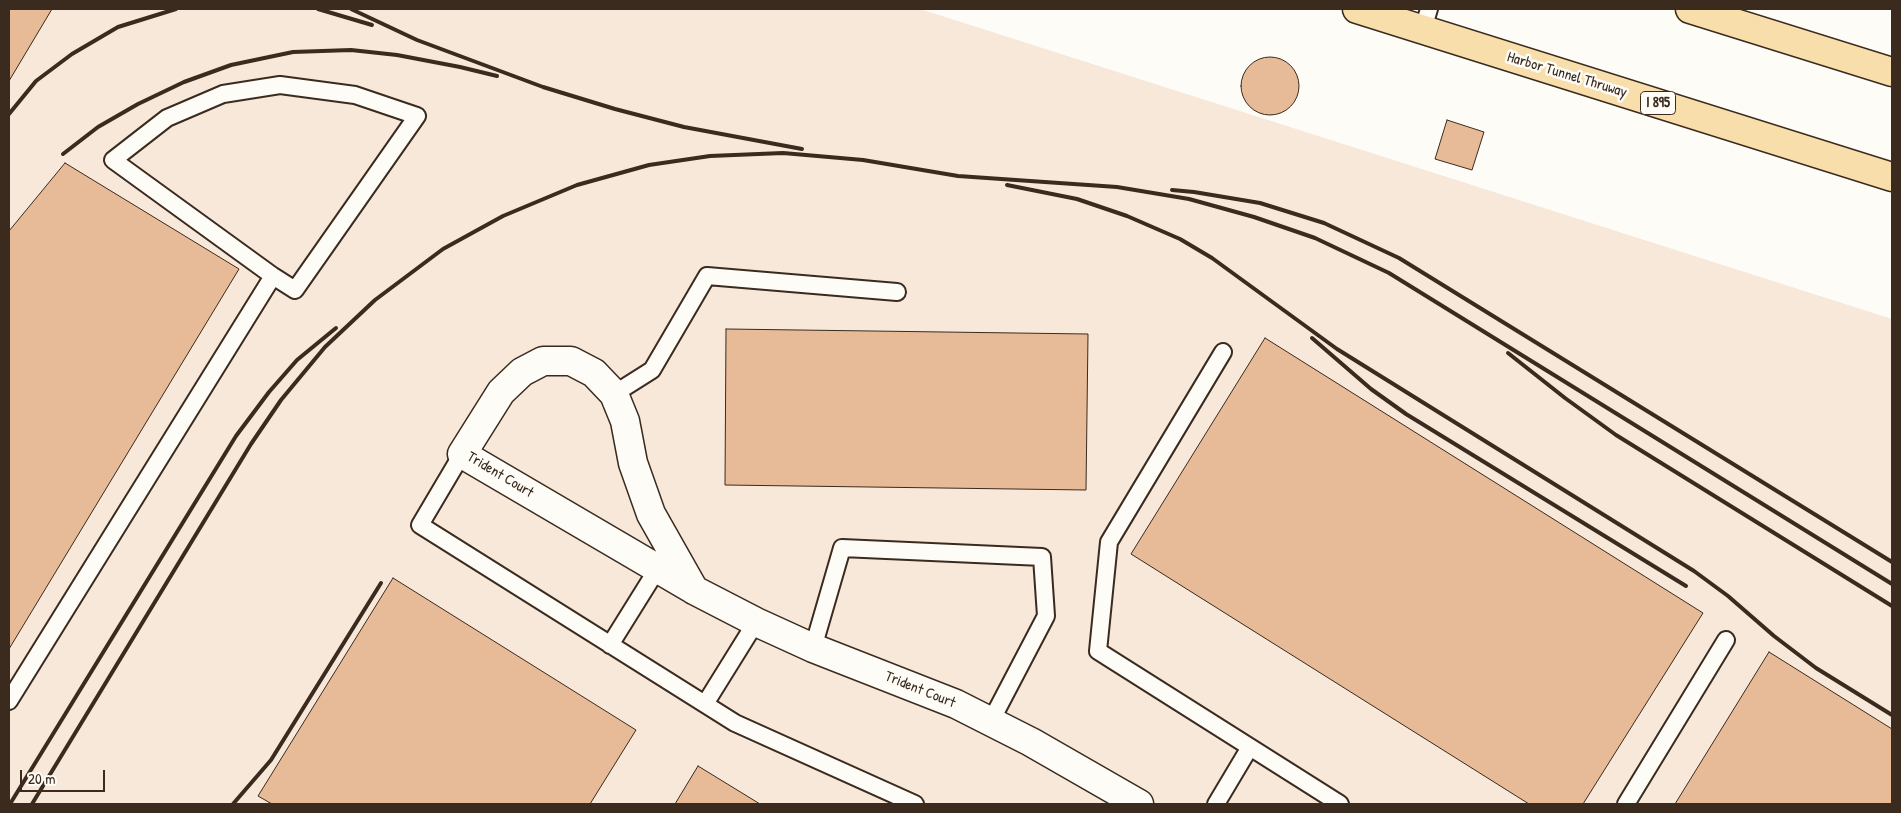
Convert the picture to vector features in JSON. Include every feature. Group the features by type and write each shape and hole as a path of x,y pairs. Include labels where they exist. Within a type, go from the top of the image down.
{"highway":[{"name":"Harbor Tunnel Thruway","path":"1357,9 1426,19 1892,176"},
{"path":"1690,9 1892,72"}],"street":[{"name":"Trident Court","path":"694,590 652,514 633,464 625,421 614,394 594,373 571,361 543,361 522,372 501,392 462,454 694,590 756,622 813,648 956,704 1097,778 1139,804"}],"lane":[{"path":"280,85 355,95 417,116 295,290 273,276 113,160 167,118 223,94 280,85"},
{"path":"9,701 273,276"},
{"path":"614,394 652,370 707,276 896,292"},
{"path":"1223,352 1109,542 1098,651 1340,804"},
{"path":"462,454 420,526 735,723 915,804"},
{"path":"813,648 842,548 1042,557 1046,616 991,721"},
{"path":"610,645 658,568"},
{"path":"705,704 756,622"},
{"path":"1626,804 1726,640"},
{"path":"1216,804 1250,747"}],"shaded area":[{"path":"9,9 920,9 1892,319 1892,804 9,804"}],"building":[{"path":"9,9 52,9 9,81"},
{"path":"1270,57 1286,62 1294,70 1299,86 1294,102 1286,110 1270,115 1254,110 1246,102 1241,86 1246,70 1254,62"},
{"path":"1447,120 1484,132 1472,170 1435,159"},
{"path":"65,163 239,269 9,649 9,231"},
{"path":"726,329 1088,334 1086,490 725,485"},
{"path":"1265,338 1703,613 1583,804 1529,804 1131,554"},
{"path":"393,578 636,730 590,804 272,804 258,796"},
{"path":"1769,652 1892,729 1892,804 1675,804"},
{"path":"698,766 760,804 675,804"}],"railway":[{"path":"9,114 36,81 72,54 118,27 176,9"},
{"path":"318,9 372,25"},
{"path":"351,9 417,40 543,87 615,109 684,127 802,149"},
{"path":"63,154 98,127 138,104 184,82 231,65 293,52 351,50 397,55 497,76"},
{"path":"32,804 251,444 281,400 325,347 375,300 443,249 503,216 577,185 649,165 710,156 783,153 863,160 958,176 1117,187 1189,199 1254,217 1315,238 1389,273 1892,584"},
{"path":"1007,185 1077,199 1127,216 1180,239 1212,258 1337,349 1694,571 1728,596 1774,636 1816,668 1892,715"},
{"path":"1172,190 1260,203 1324,223 1399,258 1892,562"},
{"path":"10,804 236,436 269,392 297,360 336,328"},
{"path":"1312,338 1371,389 1406,414 1686,586"},
{"path":"1508,353 1616,435 1892,606"},
{"path":"233,804 271,760 381,583"}]}
